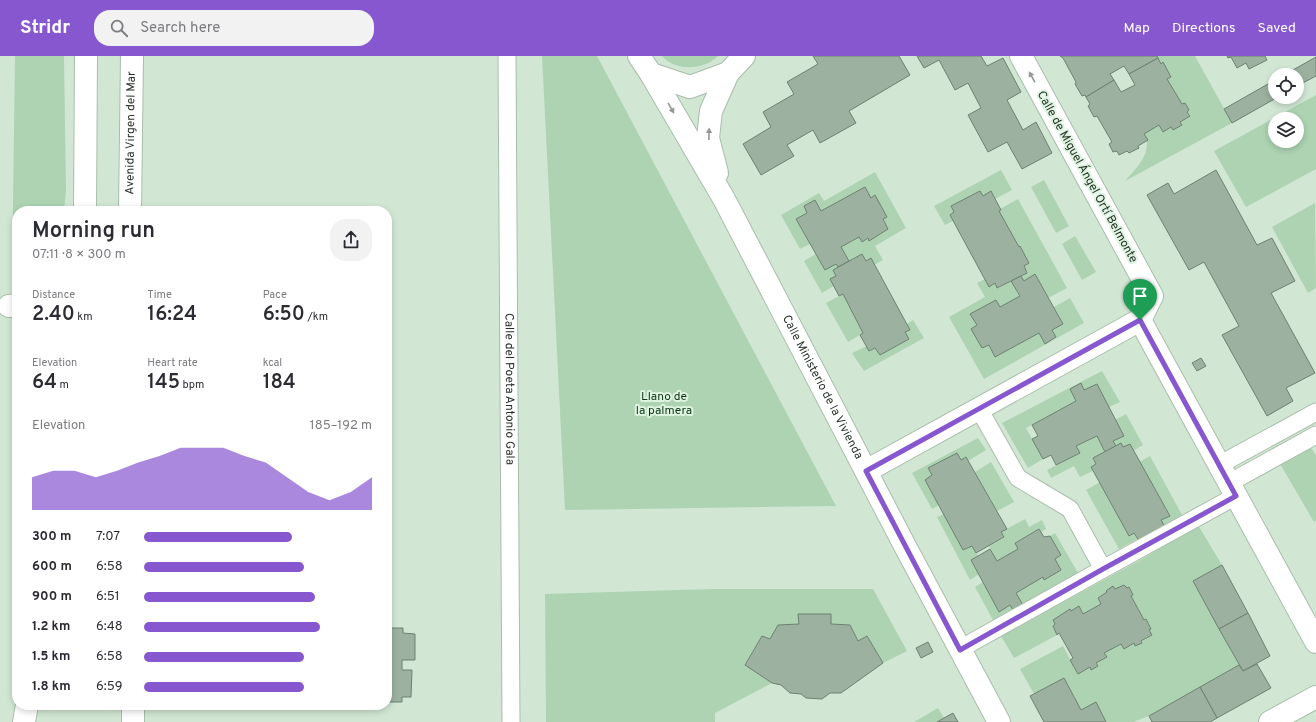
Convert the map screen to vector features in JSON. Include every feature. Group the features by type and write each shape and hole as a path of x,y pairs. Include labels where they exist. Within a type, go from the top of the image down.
{"main road":[{"path":"85,206 86,56"},
{"name":"Avenida Virgen del Mar","path":"130,206 132,56"},
{"name":"Calle Ministerio de la Vivienda","path":"639,56 724,199 999,722"},
{"path":"651,74 690,87 728,73 744,56"},
{"name":"Calle de Miguel Ángel Ortí Belmonte","path":"1021,56 1152,296 1140,320"},
{"name":"Calle Ministerio de la Vivienda","path":"724,199 708,138 711,111 728,73"},
{"path":"866,471 1140,320 1316,642"},
{"path":"1270,722 1316,697"},
{"path":"24,722 26,710"},
{"path":"133,710 133,722"}],"street":[{"name":"Calle del Poeta Antonio Gala","path":"507,56 511,722"},
{"path":"979,409 1018,478 1070,509 1103,569"},
{"path":"960,650 1103,569 1228,481 1288,427 1316,412"},
{"path":"1288,427 1298,444"},
{"path":"1228,481 1316,435"}],"green space":[{"path":"15,56 64,56 66,191 64,206 13,206"},
{"name":"Llano de la palmera","path":"542,56 597,56 836,506 565,510"},
{"path":"662,56 718,56 702,66 681,67 668,62"},
{"path":"1157,56 1195,56 1232,123 1125,181 1138,165 1145,153 1147,141 1144,134 1159,125 1163,132 1171,127 1173,130 1182,125 1180,122 1191,115 1187,112 1185,103 1182,104 1167,79 1171,76 1163,63 1161,64"},
{"path":"1316,95 1316,169 1246,207 1214,151 1268,121 1268,148 1304,148 1304,112 1285,112 1300,104 1304,104 1304,102"},
{"path":"1001,170 1012,190 995,199 991,192 983,196 980,191 951,206 954,212 950,215 953,221 945,225 934,206"},
{"path":"875,172 906,228 875,246 883,260 874,265 866,261 862,254 849,261 841,247 859,237 862,242 868,238 869,240 888,229 883,219 887,216 875,196 821,211 815,200 804,206 807,213 796,219 810,244 800,249 781,215 819,193 824,201"},
{"path":"1044,180 1069,226 1056,233 1031,187"},
{"path":"1018,199 1067,288 1048,298 1035,274 1024,281 1021,276 1027,273 1024,266 1029,263 999,211"},
{"path":"1315,203 1316,288 1308,293 1272,227"},
{"path":"1075,236 1096,272 1082,280 1062,244"},
{"path":"816,254 836,264 838,267 833,270 836,276 834,286 822,293 804,261"},
{"path":"985,279 989,286 995,283 998,288 1011,281 1020,296 1000,307 996,300 971,314 977,325 972,329 982,348 989,345 995,357 1039,333 1045,344 1056,338 1052,330 1063,324 1054,307 1070,298 1084,323 984,379 949,317 985,297 977,283"},
{"path":"843,294 863,333 848,342 826,303"},
{"path":"913,320 924,338 864,371 852,353 867,346 870,351 875,348 880,355 909,339 905,332 910,330 907,324"},
{"path":"1102,371 1120,402 1109,407 1097,384 1084,390 1081,383 1070,389 1076,401 1026,428 1043,459 1028,468 1002,423"},
{"path":"1126,414 1143,445 1133,451 1123,447 1121,443 1116,446 1113,441 1123,436 1115,420"},
{"path":"1097,436 1105,452 1093,458 1096,464 1091,467 1093,471 1080,477 1074,466 1051,478 1047,470 1080,453 1076,446"},
{"path":"978,438 986,450 968,461 966,457 961,460 928,468 932,475 925,480 939,505 932,509 912,473"},
{"path":"1310,446 1316,456 1316,520 1314,522 1279,462"},
{"path":"1150,456 1182,515 1164,525 1161,520 1170,515 1139,462"},
{"path":"991,462 1014,502 997,511 975,472"},
{"path":"1100,482 1137,539 1119,549 1086,490"},
{"path":"944,514 972,546 978,556 971,560 979,574 970,580 937,517"},
{"path":"1025,519 1029,527 1042,520 1046,529 1041,532 1039,529 1015,542 1018,549 997,561 989,546 1004,538 1001,532"},
{"path":"1198,525 1222,565 1193,581 1239,665 1149,716 1133,722 1106,722 1096,703 1081,710 1064,678 1034,694 1020,669 1063,646 1078,674 1090,667 1091,670 1098,666 1096,663 1107,657 1104,653 1121,644 1124,649 1134,643 1136,646 1152,635 1149,630 1151,628 1146,619 1144,620 1131,596 1133,595 1129,587 1127,588 1124,585 1115,589 1113,587 1106,591 1107,592 1098,598 1101,604 1083,614 1079,607 1071,611 1070,609 1053,620 1055,624 1053,626 1057,635 1014,658 1001,636 1144,558"},
{"path":"1055,533 1078,573 1023,605 1016,593 1043,577 1044,580 1055,559 1061,555 1050,536"},
{"path":"983,582 999,611 1010,605 1012,609 993,620 975,587"},
{"path":"712,589 873,589 907,651 883,663 867,636 858,641 850,625 831,624 831,614 799,614 799,624 770,639 762,636 745,664 772,683 715,713 715,722 546,722 545,594"},
{"path":"938,708 944,718 937,722 914,722"}],"building":[{"path":"813,56 899,56 910,75 849,111 856,123 820,143 813,130 787,145 794,156 761,175 743,144 771,127 763,112 794,94 787,82 818,64"},
{"path":"917,56 981,56 987,66 1003,58 1021,92 1007,100 1023,130 1036,122 1052,153 1022,169 1007,142 988,152 968,115 981,108 968,83 955,90 939,60 924,68"},
{"path":"1060,56 1157,56 1158,58 1129,74 1124,66 1110,74 1114,80 1086,97 1085,95 1082,96 1063,58"},
{"path":"1227,56 1265,56 1267,60 1249,69 1246,63 1237,68 1231,57 1228,58"},
{"path":"1316,57 1316,76 1304,82 1304,68 1296,68"},
{"path":"1158,58 1161,64 1163,62 1171,77 1167,79 1182,104 1185,103 1189,110 1187,112 1190,116 1180,122 1182,125 1173,130 1171,127 1163,132 1159,125 1144,134 1148,140 1138,146 1139,148 1129,153 1127,151 1119,155 1117,151 1113,152 1109,144 1112,142 1097,116 1094,117 1088,106 1090,104 1086,97 1114,80 1121,92 1135,85 1129,74"},
{"path":"1268,84 1268,103 1232,123 1224,109"},
{"path":"1216,170 1257,245 1272,238 1295,281 1271,293 1315,373 1286,388 1293,401 1267,416 1222,335 1239,326 1204,262 1189,270 1147,195 1168,183 1174,194"},
{"path":"865,187 871,198 875,195 887,217 883,219 888,229 869,241 868,238 862,242 859,237 841,247 849,261 838,267 836,264 825,270 796,219 807,213 804,206 815,200 821,211"},
{"path":"980,191 983,196 991,191 1001,210 999,211 1029,263 1024,266 1027,273 997,288 995,283 989,287 950,215 954,212 951,206"},
{"path":"862,254 866,261 871,258 910,330 905,332 909,339 880,355 875,348 869,351 860,335 863,333 843,294 839,296 830,279 836,276 833,270"},
{"path":"1035,274 1063,324 1052,330 1056,337 1045,344 1039,333 995,357 989,345 982,348 971,329 977,325 970,314 996,300 1000,307 1020,296 1011,281 1021,276 1024,281"},
{"path":"1201,358 1206,366 1197,371 1192,363"},
{"path":"1081,383 1084,390 1097,384 1124,436 1113,441 1116,446 1105,452 1097,436 1076,446 1080,453 1056,465 1051,455 1043,459 1032,439 1038,436 1032,425 1076,401 1070,389"},
{"path":"1121,443 1123,447 1130,444 1170,516 1161,520 1165,527 1139,541 1134,533 1129,536 1091,467 1096,464 1093,458"},
{"path":"957,453 961,460 966,457 1007,529 1001,532 1004,537 976,553 972,546 963,550 925,480 932,475 928,468"},
{"path":"1039,529 1044,537 1050,536 1061,555 1055,559 1061,570 1044,580 1043,577 1016,593 1023,605 1014,612 1010,605 999,612 971,560 990,549 997,561 1018,549 1015,543"},
{"path":"1222,565 1248,613 1219,629 1193,581"},
{"path":"1124,585 1127,588 1129,587 1133,595 1131,596 1144,620 1146,619 1152,635 1141,641 1142,643 1135,646 1134,643 1124,649 1121,644 1104,653 1107,657 1096,663 1098,666 1091,670 1090,667 1078,674 1070,660 1073,658 1059,633 1057,635 1053,626 1055,624 1053,620 1070,609 1071,611 1079,606 1083,614 1101,604 1098,598 1113,586 1115,589"},
{"path":"1248,613 1270,656 1243,671 1219,629"},
{"path":"798,614 831,614 831,624 850,625 858,641 867,636 883,663 841,693 830,693 822,699 806,698 801,694 790,693 781,685 772,683 745,665 762,636 770,639 778,625 799,624"},
{"path":"392,628 403,628 403,633 415,634 415,660 402,660 402,670 412,670 411,697 402,697 402,702 392,702"},
{"path":"928,642 933,652 921,658 916,648"},
{"path":"1257,664 1271,688 1217,718 1200,687 1239,665 1243,671"},
{"path":"1064,678 1081,710 1096,702 1106,722 1044,722 1030,696"},
{"path":"1200,687 1217,718 1210,722 1152,722 1149,716"},
{"path":"953,713 958,722 937,722 944,718"}],"route":[{"path":"1140,320 1236,496 960,650 866,471 1140,320"}]}
